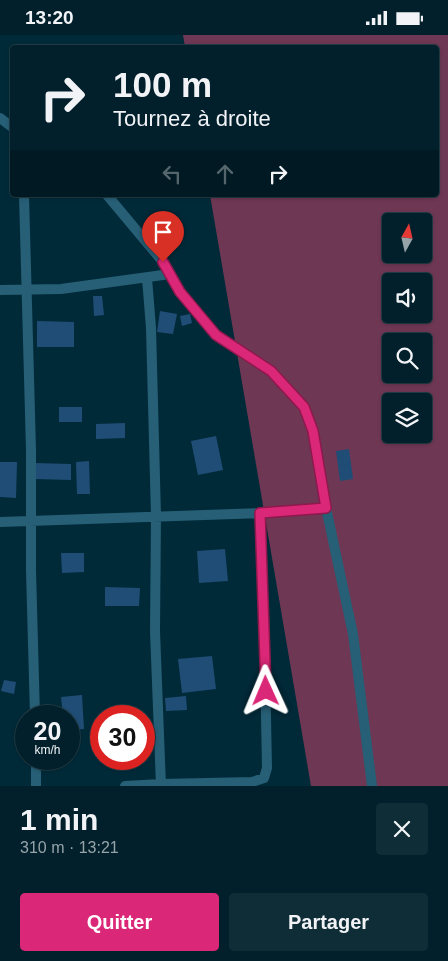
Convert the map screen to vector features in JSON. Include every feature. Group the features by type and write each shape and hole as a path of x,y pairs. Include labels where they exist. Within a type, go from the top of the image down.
{"street":[{"path":"24,197 31,450 30,521 34,705"},
{"path":"109,197 163,262 180,292 216,335 271,371 304,407 313,431 326,508 353,634 372,786"},
{"path":"0,290 61,289 170,274"},
{"path":"147,278 151,338 156,516 155,631 161,785"},
{"path":"0,522 260,513 326,508"},
{"path":"124,786 252,782 264,778 267,768 260,513"},
{"path":"36,770 36,786"}],"shaded area":[{"path":"183,35 448,35 448,786 311,786 210,197 439,197 439,45 185,45"}],"building":[{"path":"93,296 102,296 104,315 94,316"},
{"path":"160,311 177,314 173,334 157,332"},
{"path":"190,314 192,323 182,326 180,316"},
{"path":"37,321 74,322 74,347 37,347"},
{"path":"59,407 82,407 82,422 59,422"},
{"path":"125,423 125,438 96,439 96,424"},
{"path":"216,436 223,470 198,475 191,441"},
{"path":"349,449 353,479 340,481 336,451"},
{"path":"89,461 90,494 77,494 76,462"},
{"path":"0,462 17,462 16,498 0,497"},
{"path":"34,463 71,464 71,480 34,479"},
{"path":"225,549 228,581 199,583 197,551"},
{"path":"61,553 84,553 84,572 62,573"},
{"path":"105,587 140,588 139,606 105,606"},
{"path":"212,656 216,689 182,693 178,659"},
{"path":"4,680 16,682 14,694 1,691"},
{"path":"82,695 84,729 80,729 80,705 62,705 61,697"},
{"path":"186,696 187,710 166,711 165,698"}],"route":[{"path":"163,262 180,292 216,335 271,371 286,385 304,407 313,431 326,508 260,513 266,691"}]}
